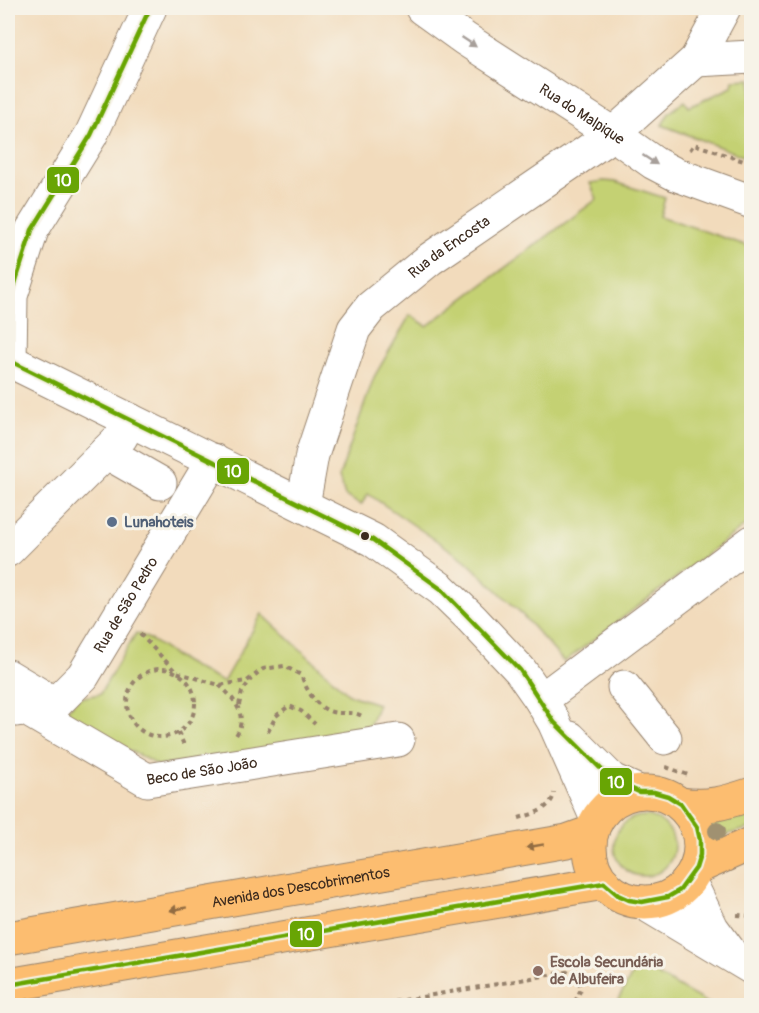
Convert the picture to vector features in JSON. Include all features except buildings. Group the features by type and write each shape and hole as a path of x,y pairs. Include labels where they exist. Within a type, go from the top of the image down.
{"main road":[{"path":"681,804 697,827 700,840 699,855 692,874 680,890 655,901 629,900 618,895 604,883 594,868 590,850 595,825 608,806 622,796 639,792 661,794 681,804 697,807 719,805 752,794"},
{"name":"Avenida dos Descobrimentos","path":"8,938 567,841 595,825"},
{"path":"692,874 752,843"},
{"path":"8,985 604,883"}],"street":[{"path":"150,8 91,135 32,230 11,296 9,361 373,540 441,590 471,618 520,670 547,711 612,780 639,792"},
{"name":"Rua do Malpique","path":"422,8 465,39 654,163 675,174 752,202"},
{"name":"Rua da Encosta","path":"303,505 312,455 354,329 371,307 430,259 613,134 696,60 724,8"},
{"path":"696,60 752,57"},
{"path":"8,550 121,437 130,420"},
{"path":"106,452 160,483"},
{"name":"Rua de São Pedro","path":"29,708 83,676 213,460"},
{"path":"547,711 752,542"},
{"name":"Beco de São João","path":"8,676 29,708 147,780 398,740"},
{"path":"624,687 665,738"},
{"path":"547,711 595,825"},
{"path":"692,874 712,928 742,961"},
{"path":"642,902 742,961"}],"path":[{"path":"685,159 694,144 752,164"},
{"path":"121,612 176,672 184,678 190,686 194,706 192,716 178,732 167,736 156,736 144,732 129,716 127,704 128,693 142,674 165,669 176,672 219,685 247,681 263,669 284,666 301,675 317,705 335,713 357,713 398,740"},
{"path":"238,705 253,676"},
{"path":"219,685 238,705 242,719 239,731 231,744 236,766"},
{"path":"267,735 276,716 288,706 301,711 319,727"},
{"path":"369,1005 567,972 578,979 581,989 573,1005"}],"green space":[{"path":"751,79 751,159 662,125 669,113 685,101 689,107 732,87 733,80"},
{"path":"615,182 665,198 660,216 751,247 751,521 564,662 519,611 465,560 368,494 361,505 345,496 339,477 374,377 410,315 427,326 597,199 590,183"},
{"path":"262,614 350,695 378,704 364,739 159,766 63,715 78,698 100,694 136,633 223,682"},
{"path":"751,812 751,828 713,838 711,823"},
{"path":"644,816 661,821 669,829 674,846 669,863 661,871 644,876 627,871 619,863 614,846 619,829 627,821"},
{"path":"638,964 711,1005 615,1005"}],"transit line":[{"name":"10","path":"10,361 11,296 32,230 91,135 150,8"},
{"name":"10","path":"8,360 373,540 441,589 520,670 554,722 612,780 639,792 654,792 668,796 681,804 697,827 700,855 696,868 680,890 668,897 642,902 618,895 604,883"},
{"name":"10","path":"8,985 604,883"}],"place":[{"name":"Lunahoteis","path":"112,522"},
{"name":"Escola Secundária de Albufeira","path":"538,971"}]}
